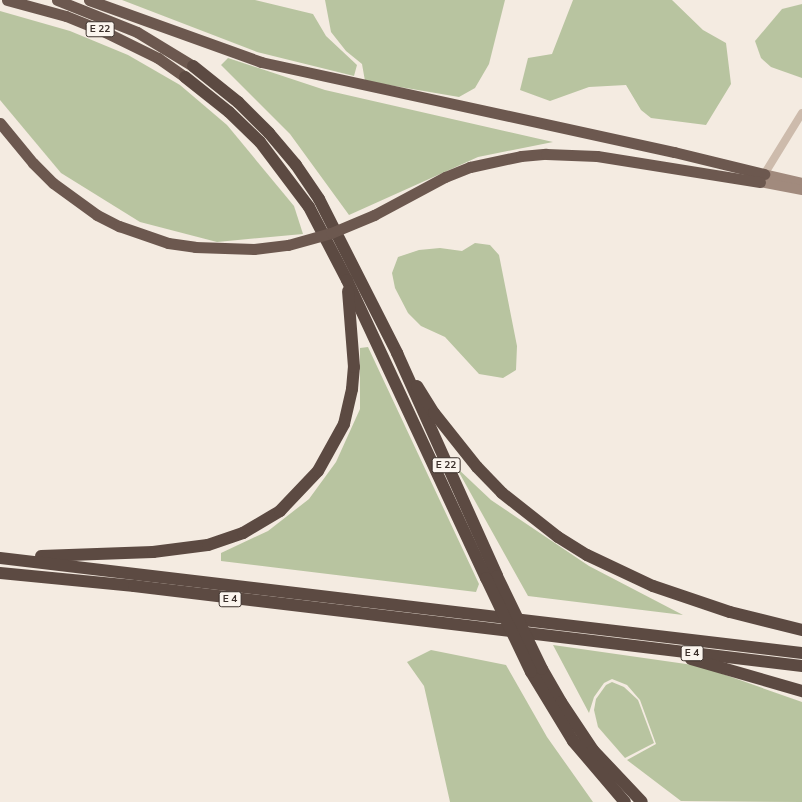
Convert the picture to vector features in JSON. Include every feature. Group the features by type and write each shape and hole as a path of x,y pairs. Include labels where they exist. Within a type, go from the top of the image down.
{"highway":[{"name":"E 22","path":"7,0 66,16 98,29 158,58 185,77 229,112 260,142 286,174 309,207 347,280"},
{"name":"E 22","path":"57,0 137,32 193,66 238,102 296,165 319,198 397,353 492,577 537,670"},
{"path":"90,0 267,64 674,152 762,178"},
{"path":"0,123 33,163 53,183 97,215 119,226 156,239 195,247 254,249 288,245 331,233 374,215 446,177 470,167 521,156 546,154 597,156 762,178"},
{"path":"0,557 152,552 208,545 243,533 280,511 318,471 344,424 352,389 354,367 347,280"},
{"path":"347,280 492,577"},
{"path":"397,353 434,413 477,467 502,493 558,538 587,555 653,586 730,612 802,630"},
{"name":"E 4","path":"0,557 802,653"},
{"name":"E 4","path":"0,573 802,666"},
{"path":"647,648 802,691"},
{"path":"537,670 573,741 625,802"},
{"path":"537,670 561,702 593,750 642,802"}],"main road":[{"path":"762,178 802,183"},
{"path":"762,178 802,190"}],"street":[{"path":"762,178 802,113"}],"green space":[{"path":"122,0 255,0 313,14 326,36 357,65 354,76 257,52"},
{"path":"325,0 505,0 489,64 475,88 459,97 365,81 362,64 346,51 331,32"},
{"path":"573,0 672,0 703,30 726,43 731,84 706,125 651,118 641,110 626,85 589,87 550,101 520,90 528,58 552,54"},
{"path":"802,4 802,78 771,67 761,58 755,41 782,9"},
{"path":"0,11 70,31 128,55 180,85 227,125 294,206 303,234 217,242 140,222 61,173 0,100"},
{"path":"228,58 325,90 553,142 478,157 349,215 290,134 221,65"},
{"path":"475,243 490,245 499,255 517,346 516,370 503,378 479,374 445,337 421,326 408,313 395,288 392,273 398,257 419,250 440,248 462,251"},
{"path":"368,347 479,584 476,592 221,561 221,553 268,531 309,499 336,462 360,409 360,348"},
{"path":"456,467 491,500 589,566 683,615 528,596"},
{"path":"553,645 700,666 802,702 802,802 681,801 627,760 656,744 640,700 627,685 612,679 604,683 594,697 589,713"},
{"path":"431,650 506,665 547,737 593,802 450,802 424,686 407,662"},
{"path":"612,682 624,687 638,700 654,743 625,758 598,727 594,710 596,699 606,685"}]}
